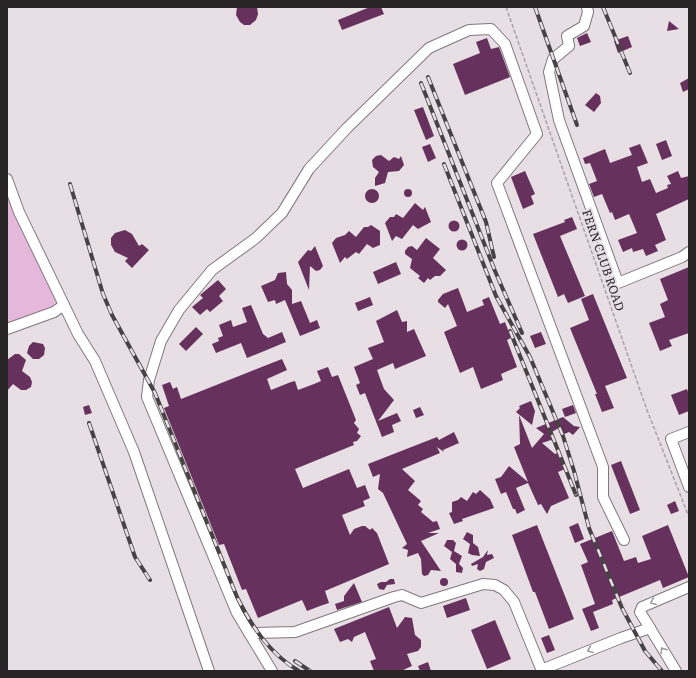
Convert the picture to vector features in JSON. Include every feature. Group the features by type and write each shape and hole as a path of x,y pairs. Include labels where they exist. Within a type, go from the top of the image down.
{"lane":[{"path":"587,7 588,12 584,26 567,36 569,46 553,59 549,72 559,120 618,283 682,257 689,252"},
{"path":"272,671 237,613 147,398 149,380 161,341 179,310 212,270 256,238 282,213 309,168 347,128 429,48 469,30 491,29 505,44 535,127 537,134 497,183 603,467 603,497 624,540"},
{"path":"7,179 19,212 64,305 95,362 134,452 209,671"},
{"path":"7,329 54,312 64,305"},
{"path":"689,432 671,439 689,487"},
{"path":"249,633 295,632 394,596 402,595 421,603 483,584 496,585 504,590 514,602 541,670 650,628"},
{"path":"676,671 640,612 642,607 689,587"}],"path":[{"name":"FERN CLUB ROAD","path":"506,7 647,410 689,518"}],"shaded area":[{"path":"7,196 22,232 57,300 49,309 7,327"}],"building":[{"path":"237,7 257,7 258,14 256,20 250,25 244,25 240,22 236,15"},
{"path":"370,7 381,7 384,14 342,30 338,20"},
{"path":"669,21 679,29 667,31"},
{"path":"587,33 591,42 580,46 577,38"},
{"path":"628,36 632,47 618,53 614,41"},
{"path":"487,38 491,49 499,47 510,77 465,95 453,64 480,53 476,42"},
{"path":"689,78 689,89 683,92 680,83"},
{"path":"596,93 600,96 601,103 594,112 585,105"},
{"path":"423,107 434,136 426,140 414,110"},
{"path":"666,140 672,156 662,160 656,144"},
{"path":"430,144 436,158 428,162 422,147"},
{"path":"640,144 648,163 637,167 642,182 650,179 656,193 668,188 667,185 671,184 667,176 678,171 681,178 689,176 689,199 656,214 666,240 655,245 658,251 646,256 643,249 633,252 632,248 623,252 618,240 637,233 629,214 615,220 612,212 610,213 602,194 594,197 589,184 597,181 590,163 585,164 583,158 605,149 610,163 632,155 629,148"},
{"path":"381,155 389,161 394,157 399,159 401,156 404,165 399,171 388,172 385,183 375,186 375,178 379,172 373,167 372,160 376,156"},
{"path":"525,171 535,194 531,196 534,204 523,209 511,177"},
{"path":"369,189 375,189 379,193 379,199 375,203 369,203 365,199 365,193"},
{"path":"408,189 411,190 411,196 408,197 405,196 404,193 405,190"},
{"path":"415,203 423,210 425,207 431,222 418,229 413,225 402,239 396,236 392,241 385,223 390,217 394,217 396,214 403,218"},
{"path":"572,217 577,229 560,236 585,296 568,303 564,294 558,297 533,234 565,222 564,220"},
{"path":"454,220 458,222 460,226 458,230 454,232 450,230 448,226 450,222"},
{"path":"371,225 380,231 380,245 373,248 367,244 359,254 356,252 347,259 345,257 340,263 332,243 336,238 345,235 349,231 356,237 364,227"},
{"path":"125,230 132,234 139,246 142,244 149,250 132,268 125,261 128,258 115,252 111,245 111,238 115,233"},
{"path":"426,238 440,249 433,258 446,270 440,276 435,276 430,280 428,278 424,283 418,278 420,276 410,268 412,259 405,254 405,251 408,247 412,246 417,250"},
{"path":"462,239 466,241 468,245 466,249 462,251 458,249 456,245 458,241"},
{"path":"315,246 323,266 320,270 316,271 310,266 309,290 298,262 308,250 311,251"},
{"path":"396,262 401,274 378,284 373,272"},
{"path":"689,267 689,333 669,340 672,346 660,351 649,323 665,317 660,304 668,300 660,279"},
{"path":"286,272 287,284 292,290 292,304 301,301 310,323 317,320 320,328 300,336 285,300 276,304 275,300 268,302 261,286 275,280 278,273"},
{"path":"218,280 226,289 219,296 223,301 210,312 207,309 200,315 192,307 203,298 200,295"},
{"path":"458,288 467,312 484,305 482,300 489,297 500,324 505,322 511,338 507,340 517,367 501,374 503,380 481,389 473,367 460,373 444,332 457,326 448,304 445,308 438,302 438,300 443,294"},
{"path":"593,294 627,378 605,386 614,408 602,412 595,394 597,394 570,328 589,320 581,299"},
{"path":"370,297 373,305 358,311 355,303"},
{"path":"251,305 263,334 268,338 282,332 286,342 247,358 241,343 216,353 212,344 219,341 218,338 223,336 219,325 231,320 233,327 247,322 242,308"},
{"path":"397,310 402,322 407,321 407,332 414,329 426,356 395,369 393,363 377,370 384,389 394,400 378,421 397,413 401,421 392,425 394,432 382,437 365,393 360,395 356,385 360,383 354,367 373,359 368,348 384,342 376,321"},
{"path":"196,327 203,334 186,351 179,344"},
{"path":"541,332 546,344 535,348 530,336"},
{"path":"33,342 43,344 45,348 44,355 39,359 33,359 27,353 29,346"},
{"path":"15,354 19,354 26,360 22,371 30,377 32,382 31,387 26,390 21,390 13,384 7,391 7,360"},
{"path":"282,359 287,370 267,379 271,390 295,381 298,390 314,384 321,381 317,371 328,367 332,377 338,375 356,420 354,423 359,429 357,433 361,436 357,441 353,442 354,445 295,469 303,488 349,469 357,488 365,485 370,498 363,501 365,506 342,515 350,535 354,529 362,526 365,526 370,530 372,528 377,533 389,564 325,591 329,603 307,611 302,600 258,618 246,589 242,590 224,544 219,545 164,408 169,406 162,385 170,382 173,389 177,387 181,399"},
{"path":"687,389 689,395 689,411 679,415 671,395"},
{"path":"531,401 535,411 532,425 516,412 520,408 519,406"},
{"path":"89,405 92,413 85,415 83,407"},
{"path":"573,405 576,413 565,417 562,409"},
{"path":"420,407 424,415 416,418 413,410"},
{"path":"519,415 532,448 544,434 536,428 563,417 574,426 580,427 573,435 569,432 562,435 559,428 550,433 553,442 551,440 542,443 555,454 557,453 565,469 558,472 569,498 551,506 547,514 541,504 538,505 528,483 516,488 525,510 517,514 515,509 513,509 506,492 501,494 495,479 501,477 509,466 528,482 514,447 520,444"},
{"path":"454,432 459,443 443,450 444,452 437,447 440,453 402,469 415,481 408,490 421,501 418,505 423,509 421,512 433,522 437,521 440,529 428,533 439,533 421,541 441,571 431,570 428,575 424,576 422,574 421,559 418,553 407,557 408,550 402,548 407,544 383,493 378,489 380,474 373,477 368,464 437,437 439,440"},
{"path":"621,461 640,510 630,514 611,465"},
{"path":"480,490 490,499 494,508 462,519 463,521 454,524 449,513 452,512 452,502 461,497 467,501 473,492 476,494"},
{"path":"675,501 679,511 671,514 667,505"},
{"path":"578,523 584,539 575,543 569,527"},
{"path":"537,525 574,619 549,629 535,592 533,592 512,535"},
{"path":"668,525 689,577 663,588 660,580 612,600 613,604 593,612 599,628 591,631 582,609 595,604 581,565 588,562 580,544 612,531 624,561 636,557 638,563 651,559 642,536"},
{"path":"467,532 473,535 473,543 478,547 480,556 468,553 470,544 463,539"},
{"path":"447,540 453,540 456,543 454,551 462,556 459,564 463,568 462,573 456,572 456,564 450,559 452,552 444,546"},
{"path":"488,550 487,555 492,554 494,558 486,562 484,569 480,571 477,569 478,564 472,566 471,564 483,557"},
{"path":"444,578 447,579 447,585 444,586 441,585 440,582 441,579"},
{"path":"390,579 394,579 395,584 387,585 384,590 379,589 377,584 386,582"},
{"path":"354,583 362,602 337,610 335,604 344,601 344,596"},
{"path":"466,598 470,610 447,618 443,606"},
{"path":"389,607 397,628 405,617 412,618 415,635 421,640 421,647 418,651 407,654 412,666 401,671 374,671 370,661 376,659 365,632 354,637 352,642 348,639 340,642 334,629"},
{"path":"495,620 511,659 487,669 471,630"},
{"path":"549,635 555,650 547,653 541,638"},
{"path":"428,662 431,671 420,671 418,666"}],"railway":[{"path":"535,7 577,125"},
{"path":"603,7 630,73"},
{"path":"428,77 486,222 494,257"},
{"path":"421,83 495,271 522,333"},
{"path":"444,164 496,296 530,357 563,436 589,528 622,608 645,651 662,671"},
{"path":"70,184 103,294 112,315 155,393 237,597 249,619 263,639 279,656 299,671"},
{"path":"510,331 576,495"},
{"path":"89,423 135,557 150,580"},
{"path":"295,661 310,671"}]}
